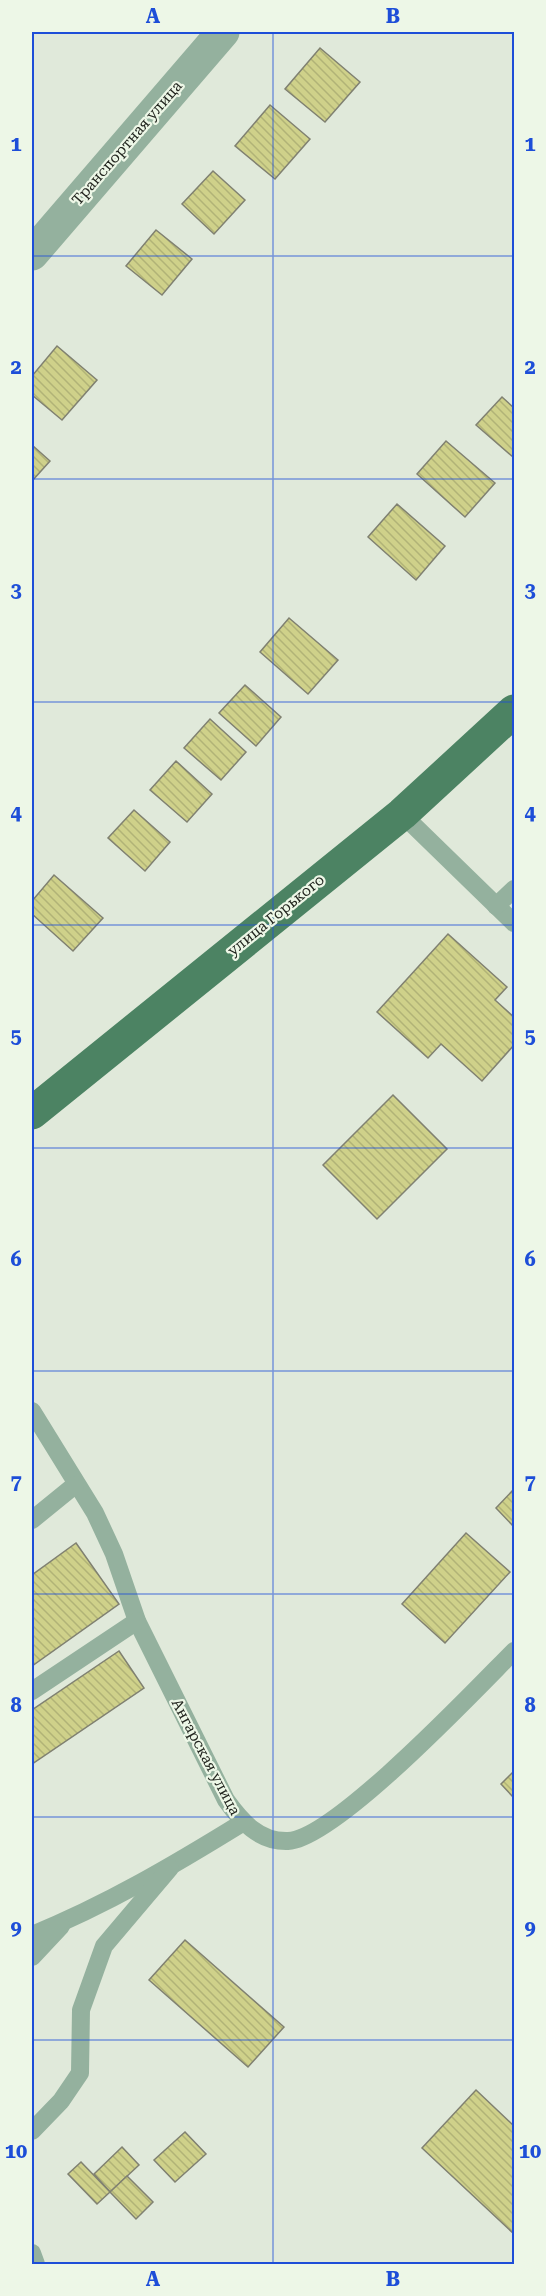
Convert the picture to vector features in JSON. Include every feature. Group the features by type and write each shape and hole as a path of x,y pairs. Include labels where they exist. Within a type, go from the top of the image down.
{"main road":[{"name":"улица Горького","path":"32,1113 402,814 514,711"}],"street":[{"name":"Транспортная улица","path":"32,254 223,32"}],"lane":[{"path":"402,814 514,923"},
{"path":"496,906 514,889"},
{"name":"Ангарская улица","path":"32,1411 94,1513 114,1554 137,1621 226,1800 242,1822 267,1838 288,1841 307,1837 324,1827 410,1754 514,1650"},
{"path":"32,1520 75,1485"},
{"path":"32,1691 137,1621"},
{"path":"32,1935 64,1922 170,1868 242,1822"},
{"path":"32,2131 61,2101 80,2073 81,2010 104,1946 170,1868"},
{"path":"32,1957 64,1922"},
{"path":"32,2253 36,2265"}],"building":[{"path":"320,48 360,82 325,122 285,89"},
{"path":"270,105 310,139 275,179 235,146"},
{"path":"213,171 245,200 214,234 182,204"},
{"path":"156,230 192,259 162,295 126,266"},
{"path":"57,346 97,380 62,420 32,395 32,376"},
{"path":"502,397 514,408 513,457 476,425"},
{"path":"446,441 495,483 465,517 417,474"},
{"path":"32,445 50,461 32,481"},
{"path":"397,504 445,546 416,580 368,537"},
{"path":"289,618 338,660 308,694 260,652"},
{"path":"245,685 281,717 256,746 219,713"},
{"path":"210,719 246,752 221,780 184,748"},
{"path":"176,761 212,794 187,822 150,790"},
{"path":"134,810 170,842 145,871 108,838"},
{"path":"54,875 103,918 73,951 32,914 32,901"},
{"path":"448,934 507,987 495,1000 514,1017 514,1045 482,1081 441,1044 428,1058 377,1012"},
{"path":"393,1095 447,1149 377,1219 323,1165"},
{"path":"514,1489 514,1527 496,1508"},
{"path":"466,1533 510,1572 445,1643 402,1604"},
{"path":"76,1543 119,1604 32,1666 32,1575"},
{"path":"119,1651 144,1688 32,1764 32,1710"},
{"path":"514,1771 514,1798 501,1784"},
{"path":"185,1940 284,2027 248,2067 149,1980"},
{"path":"476,2090 514,2126 514,2234 422,2148"},
{"path":"185,2132 206,2154 175,2182 154,2160"},
{"path":"122,2147 139,2165 110,2192 94,2174"},
{"path":"81,2162 110,2192 97,2204 68,2174"},
{"path":"127,2176 153,2202 136,2219 110,2192"}]}
